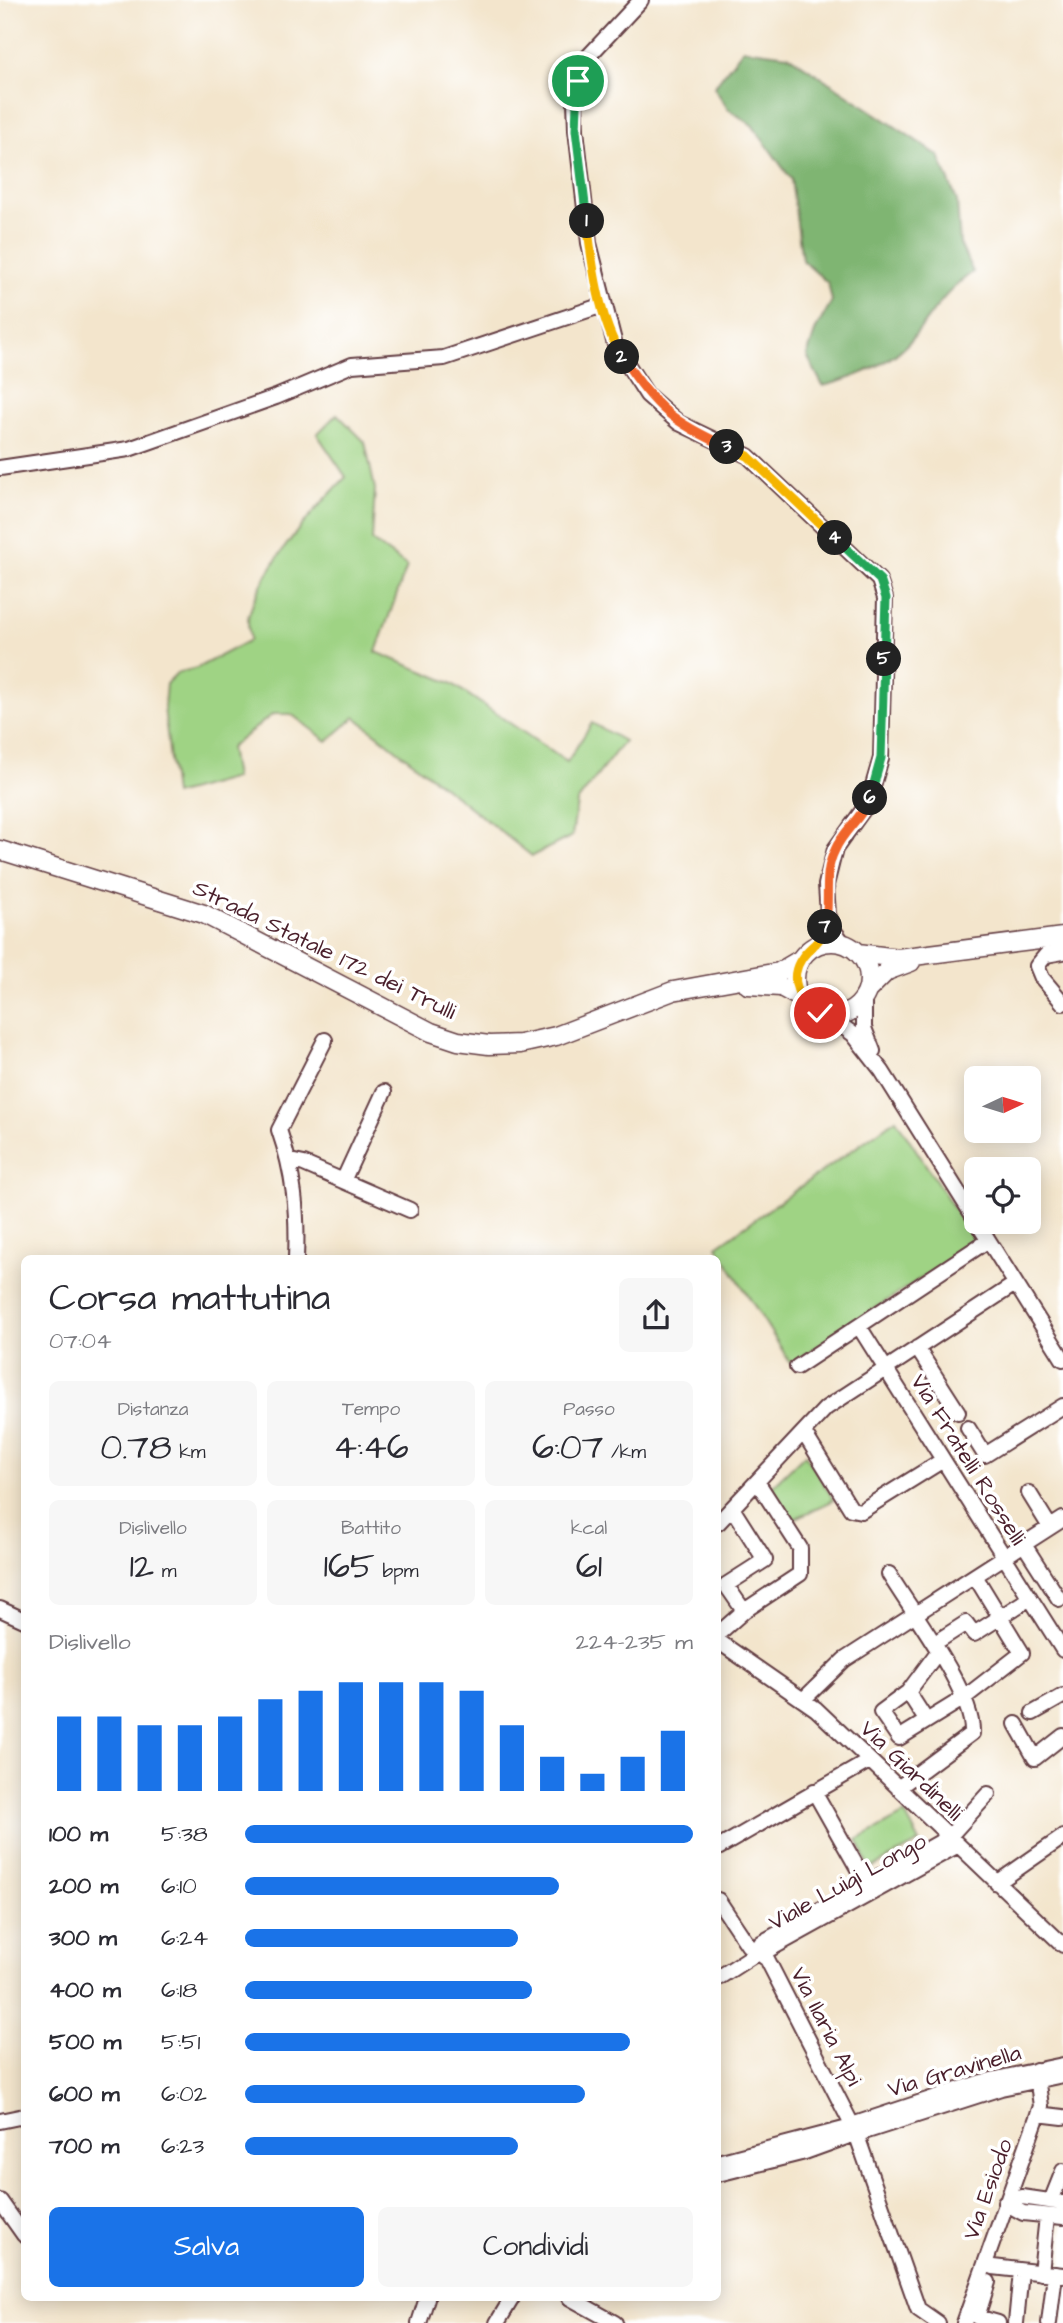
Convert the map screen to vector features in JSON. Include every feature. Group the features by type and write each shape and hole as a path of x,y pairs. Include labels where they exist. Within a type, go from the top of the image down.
{"main road":[{"name":"Strada Statale 172 dei Trulli","path":"0,850 204,914 431,1032 458,1041 489,1045 520,1044 556,1035 673,992 779,972 818,945"},
{"path":"818,945 828,942 883,958 934,955 1063,937"},
{"path":"851,948 869,975 865,995"},
{"path":"827,1015 844,1014 887,971 934,955"},
{"path":"801,959 796,974 801,998"},
{"name":"Strada Statale 172 dei Trulli","path":"710,984 772,985 801,998 812,1010 827,1015"}],"street":[{"path":"641,0 585,60 577,90 576,130 589,243 615,345 647,395 679,423 748,456 880,580 886,598 881,758 868,803 835,849 826,885 828,914 834,931 851,948"},
{"path":"0,468 129,449 276,397 352,365 444,358 603,305"},
{"path":"818,945 828,914"},
{"path":"1063,952 1046,955 1037,966 1042,978 1063,1003"},
{"path":"865,995 864,1028 882,1071"},
{"path":"827,1015 853,1034 882,1071 987,1241 1063,1357"},
{"path":"296,1255 298,1217 290,1161 279,1130 325,1040"},
{"path":"344,1181 384,1092"},
{"path":"290,1161 304,1164 410,1210"},
{"path":"797,1367 860,1328 987,1241"},
{"path":"721,1520 826,1408 1015,1284"},
{"name":"Via Fratelli Rosselli","path":"860,1328 1063,1650"},
{"path":"1050,1339 1063,1331"},
{"path":"917,1348 958,1412"},
{"path":"968,1428 985,1455 1063,1406"},
{"path":"804,1433 851,1509 861,1511 943,1460"},
{"path":"721,1631 744,1611 800,1574 803,1561 790,1528 758,1483"},
{"path":"804,1699 844,1660 1023,1543 1058,1525 1029,1493"},
{"path":"732,1508 765,1560 726,1584 744,1611"},
{"path":"1023,1543 1061,1598 1039,1612"},
{"path":"889,1574 912,1614 939,1646 973,1719 972,1733 898,1788"},
{"path":"975,1576 1000,1617 1022,1653 964,1698 899,1738 881,1712 908,1692 939,1646 967,1623 974,1634 1000,1617 1030,1598"},
{"path":"0,1609 21,1619"},
{"name":"Via Giardinelli","path":"721,1644 804,1699 1063,1945"},
{"path":"908,1692 926,1720"},
{"path":"1033,1713 1063,1696"},
{"path":"1016,1724 1035,1758 1063,1736"},
{"path":"721,1846 869,1760"},
{"path":"814,1791 869,1888"},
{"name":"Viale Luigi Longo","path":"721,1976 953,1841 988,1794"},
{"path":"997,1883 1063,1837"},
{"name":"Via Ilaria Alpi","path":"721,1904 748,1945 767,1959 855,2130 918,2309 938,2323"},
{"name":"Via Gravinella","path":"721,2161 855,2130 956,2101 1063,2065"},
{"name":"Via Gravinella","path":"1037,2075 1063,2075"},
{"name":"Via Esiodo","path":"971,2320 1039,2112 1042,2098 1037,2075"},
{"path":"1039,2112 1063,2108"},
{"path":"1039,2112 1063,2117"},
{"path":"0,2121 21,2117"},
{"name":"Via Gravinella","path":"721,2173 804,2152 855,2130"},
{"path":"1049,2323 1054,2206 1063,2171"},
{"path":"0,2201 21,2231"},
{"path":"1007,2209 1023,2213 1054,2206"},
{"path":"1054,2206 1063,2217"},
{"name":"Via Esiodo","path":"971,2320 993,2267 1007,2209"},
{"path":"993,2267 1053,2274"},
{"path":"1016,2323 1021,2271"},
{"path":"419,2323 426,2301"},
{"path":"497,2323 510,2301"},
{"path":"578,2301 615,2323"},
{"path":"971,2320 998,2323"}],"green space":[{"path":"743,49 788,55 939,156 957,201 960,244 973,272 946,295 912,339 893,356 859,374 823,386 807,356 816,329 832,301 828,283 802,260 791,179 752,125 728,109 714,87"},
{"path":"337,414 365,442 375,489 372,541 407,566 376,652 451,683 567,762 592,723 624,741 577,802 572,836 532,856 355,717 327,741 291,714 273,714 230,748 235,778 174,795 164,707 166,684 177,673 197,668 250,640 248,617 266,575 303,524 346,477 317,434"},
{"path":"896,1119 964,1224 964,1234 971,1234 976,1242 791,1364 717,1246"},
{"path":"805,1454 834,1500 790,1521 770,1488"},
{"path":"905,1814 920,1842 870,1869 857,1840"}],"route":[{"path":"578,81 576,130 589,243 615,345 647,395 679,423 748,456 880,580 886,598 881,758 868,803 835,849 826,885 828,914 825,931 818,945 806,952 797,966 797,990 806,1004 820,1013"}]}
